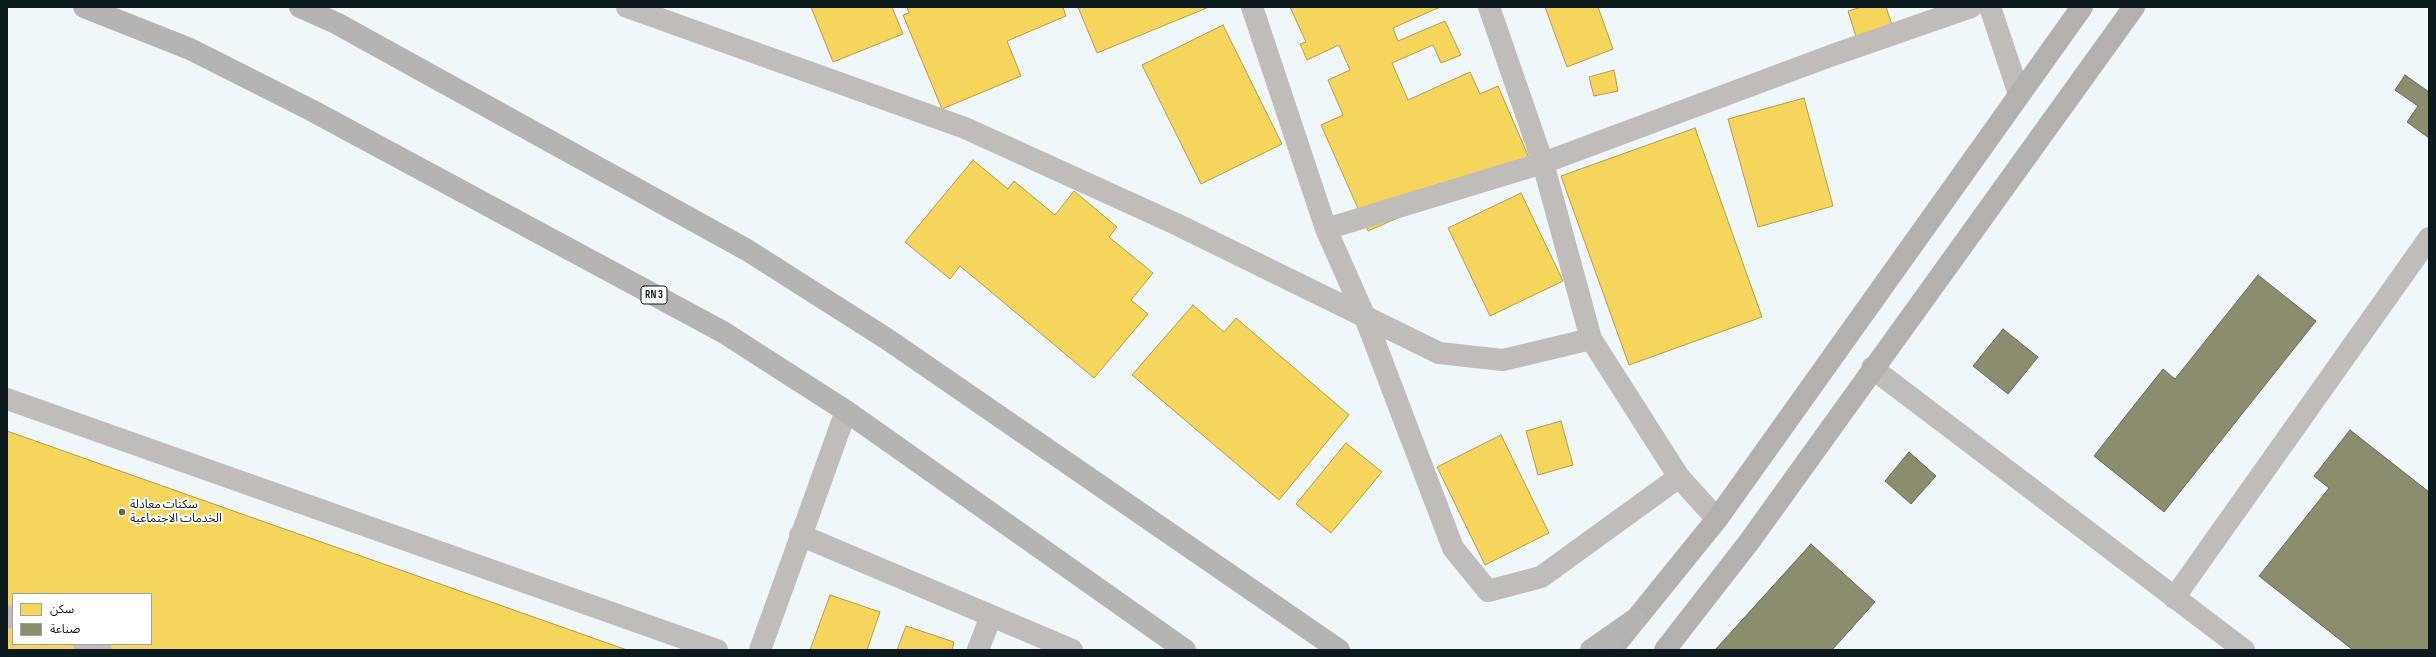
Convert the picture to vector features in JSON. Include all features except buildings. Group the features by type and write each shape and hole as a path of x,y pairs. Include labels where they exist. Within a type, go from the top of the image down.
{"main road":[{"name":"RN 3","path":"84,7 190,50 311,110 723,332 846,411 1185,650"},
{"path":"300,7 343,27 747,250 887,339 1339,650"},
{"path":"1611,650 1718,519 1849,337 2019,94 2082,7"},
{"path":"1666,650 1748,542 1872,368 2134,7"},
{"path":"1592,650 1634,620"}],"street":[{"path":"627,7 663,13 965,128 1176,224 1438,353 1503,360 1590,339"},
{"path":"1252,7 1326,229 1366,317 1453,548 1488,591 1541,577 1679,477"},
{"path":"1489,7 1543,163 1590,339 1679,477 1718,519"},
{"path":"1326,229 1543,163 1830,56 1971,7"},
{"path":"1990,7 2019,94"},
{"path":"2174,598 2429,238"},
{"path":"1872,368 2244,650"},
{"path":"7,399 717,650"},
{"path":"760,650 800,535 846,411"},
{"path":"800,535 1072,650"},
{"path":"978,650 991,616"},
{"path":"87,645 101,650"}],"place":[{"name":"سكنات معادلة الخدمات الاجتماعية","path":"122,512"}]}
